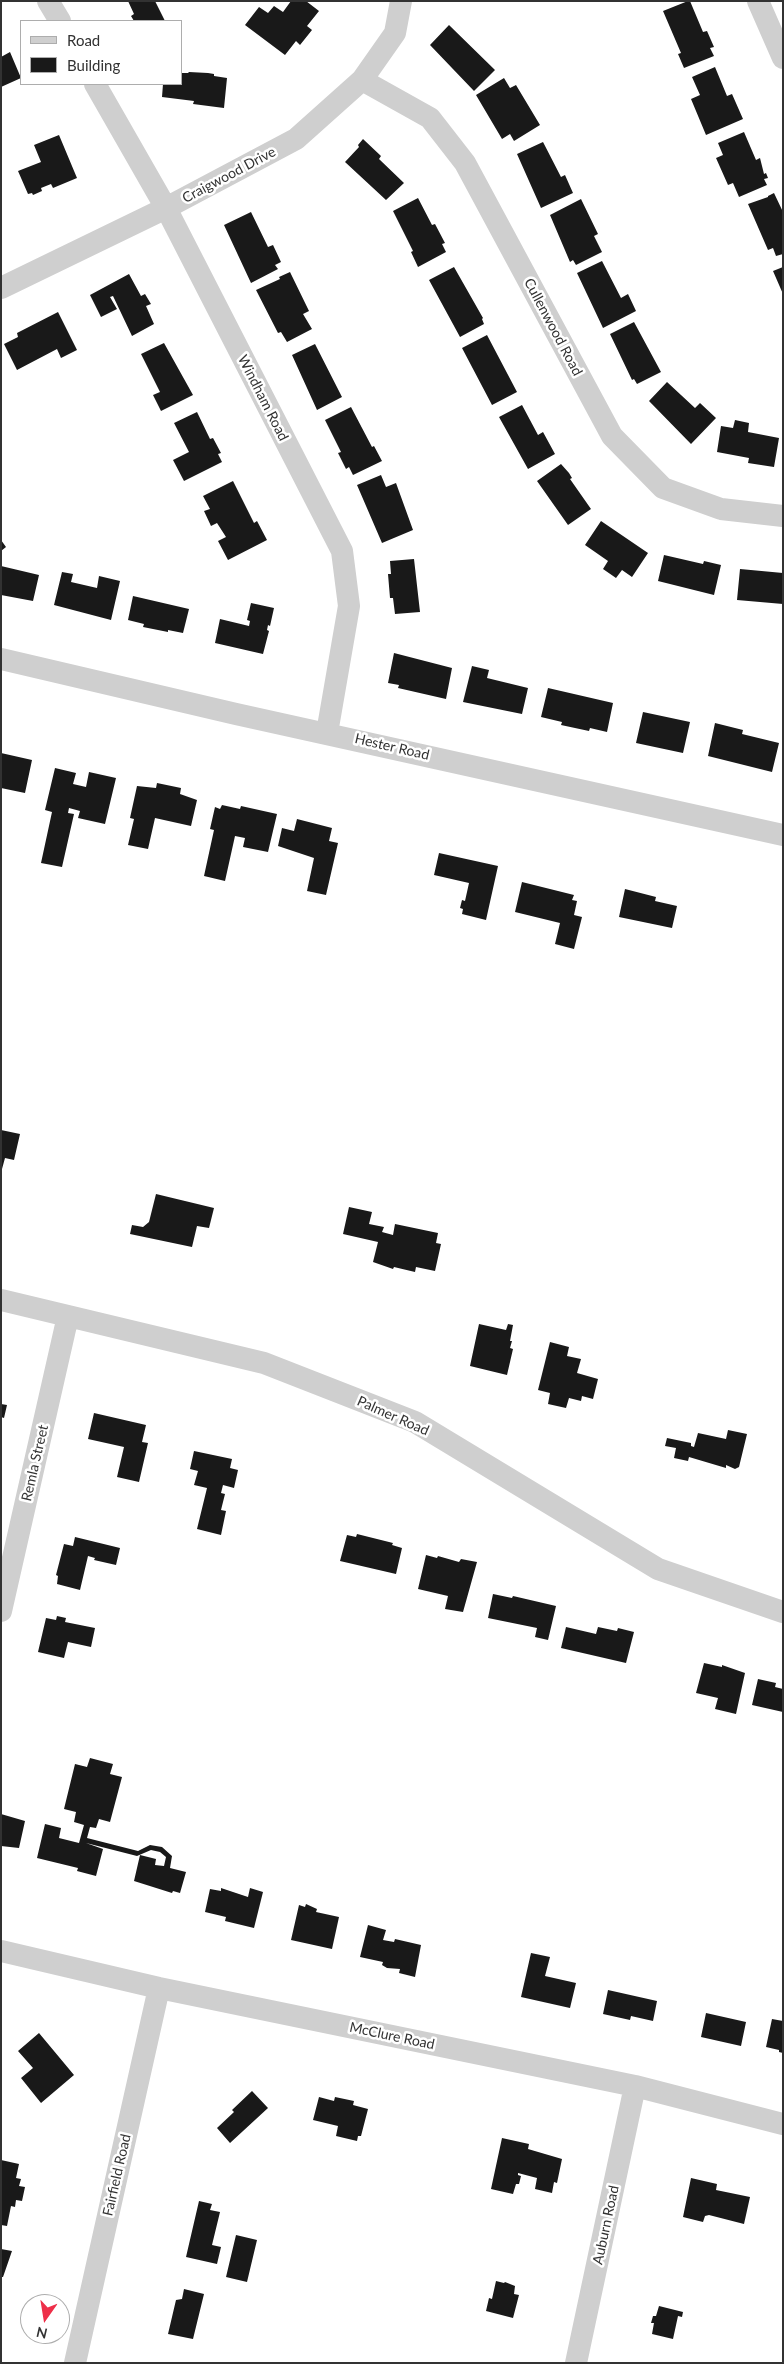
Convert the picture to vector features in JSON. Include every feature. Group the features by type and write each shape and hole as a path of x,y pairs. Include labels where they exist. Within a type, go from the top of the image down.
{"street":[{"path":"48,1 59,20"},
{"name":"Craigwood Drive","path":"1,288 166,208 296,139 362,80 395,33 401,1"},
{"path":"758,1 783,58"},
{"name":"Cullenwood Road","path":"362,80 430,118 465,163 612,436 618,443 663,488 721,509 783,516"},
{"name":"Windham Road","path":"96,85 166,208 342,550 349,606 327,732"},
{"name":"Hester Road","path":"1,659 236,714 327,732 783,835"},
{"name":"Palmer Road","path":"1,1300 264,1363 415,1422 658,1569 783,1612"},
{"name":"Remla Street","path":"1,1611 68,1316"},
{"name":"McClure Road","path":"1,1951 159,1988 635,2086 783,2124"},
{"name":"Fairfield Road","path":"75,2363 159,1988"},
{"name":"Auburn Road","path":"576,2363 635,2086"}],"building":[{"path":"128,1 155,1 164,20 133,20 131,16 134,14"},
{"path":"291,1 306,1 319,11 307,26 312,30 300,45 296,41 285,55 245,25 259,7 268,13 274,6 283,12"},
{"path":"690,1 703,32 707,31 714,47 710,48 714,56 684,68 678,54 681,53 663,11"},
{"path":"449,25 495,70 474,91 430,45"},
{"path":"10,52 20,78 1,87 1,57"},
{"path":"715,67 727,96 732,94 743,119 706,135 691,99 700,95 692,77"},
{"path":"182,73 208,73 227,78 224,108 193,104 194,101 162,97 163,85 182,85"},
{"path":"504,78 510,88 516,85 540,125 514,141 510,134 502,139 476,95"},
{"path":"744,132 756,160 760,158 764,174 766,173 768,178 764,179 767,185 739,197 733,183 728,185 716,158 723,155 718,143"},
{"path":"59,135 77,178 53,188 51,184 41,188 42,191 33,195 32,193 28,194 18,171 41,162 34,145"},
{"path":"363,139 381,156 379,159 404,183 386,200 345,162 359,147 358,145"},
{"path":"543,142 561,177 565,175 573,193 541,208 517,154"},
{"path":"774,193 783,212 783,254 776,256 773,248 768,250 748,204"},
{"path":"418,198 432,225 435,224 445,243 442,244 446,252 418,267 411,252 413,251 393,211"},
{"path":"581,199 598,234 594,236 602,252 576,265 573,260 570,262 550,215"},
{"path":"251,212 268,247 273,245 281,262 275,265 278,269 251,283 224,225"},
{"path":"602,261 621,298 628,294 636,311 603,328 577,273"},
{"path":"454,267 483,318 484,324 460,337 429,280"},
{"path":"783,267 783,294 773,271"},
{"path":"290,272 309,311 303,314 312,329 287,342 281,332 278,333 256,290 280,279 279,277"},
{"path":"129,274 141,296 145,294 151,304 146,306 154,324 132,336 113,296 110,297 117,309 101,317 90,295"},
{"path":"58,312 77,350 61,358 57,349 17,370 4,344 18,337 17,333"},
{"path":"634,322 661,372 637,384 634,379 632,380 610,334"},
{"path":"487,335 517,392 492,405 462,348"},
{"path":"164,343 193,395 161,411 153,395 160,392 141,354"},
{"path":"315,344 342,397 317,410 292,355"},
{"path":"667,382 695,408 700,403 716,418 691,444 649,401"},
{"path":"522,405 538,435 543,432 555,454 528,469 499,417"},
{"path":"351,407 372,447 374,446 382,461 353,475 349,467 346,469 338,453 341,452 325,420"},
{"path":"197,412 210,439 213,438 221,453 218,454 222,462 184,481 173,460 189,452 174,423"},
{"path":"735,420 749,423 748,432 779,438 774,467 748,463 749,458 717,452 721,426 733,428"},
{"path":"561,464 569,473 572,478 570,479 591,509 568,525 537,481"},
{"path":"381,475 386,487 396,483 413,530 382,543 357,485"},
{"path":"233,481 254,523 257,521 267,540 228,560 218,541 226,537 217,523 211,526 204,511 210,509 203,496"},
{"path":"601,521 648,553 632,577 622,570 616,578 603,569 608,561 585,545"},
{"path":"1,540 6,547 1,551"},
{"path":"664,555 703,564 704,561 721,565 714,595 658,581"},
{"path":"414,559 420,612 395,614 393,598 390,598 388,574 391,574 390,561"},
{"path":"1,566 39,575 33,601 1,595"},
{"path":"740,569 783,573 783,604 737,600"},
{"path":"62,572 73,574 71,582 97,588 99,576 120,581 111,620 54,605"},
{"path":"133,596 189,609 183,633 143,627 144,624 128,620"},
{"path":"251,603 274,608 270,626 268,625 267,630 269,631 263,654 215,643 220,619 249,626 250,621 247,620"},
{"path":"394,653 452,668 446,699 398,688 399,685 388,683"},
{"path":"472,666 489,670 487,678 528,688 522,714 463,702"},
{"path":"548,688 613,703 607,732 590,728 589,731 561,725 562,722 541,717"},
{"path":"643,712 690,722 683,753 636,743"},
{"path":"715,723 743,730 742,734 779,743 772,772 708,756"},
{"path":"1,753 32,760 25,793 1,788"},
{"path":"55,768 76,773 73,784 86,787 89,772 116,778 105,824 78,818 80,811 69,808 68,813 74,814 62,867 41,863 52,812 45,810"},
{"path":"157,783 181,788 180,794 197,800 191,826 155,818 148,849 128,845 134,819 130,818 137,786 156,788"},
{"path":"222,805 240,809 241,806 277,814 268,852 243,847 245,838 235,836 225,881 204,876 214,830 210,829 215,807 220,809"},
{"path":"297,819 332,828 329,841 338,843 326,895 307,891 314,858 278,846 282,828 294,831"},
{"path":"439,853 498,866 486,920 462,914 463,909 460,908 462,900 465,901 469,883 434,875"},
{"path":"522,882 574,895 572,900 577,901 574,915 582,917 574,949 555,944 560,923 515,912"},
{"path":"625,889 656,897 655,901 677,906 672,928 619,917"},
{"path":"1,1130 20,1134 14,1160 5,1158 2,1169"},
{"path":"156,1194 214,1208 209,1228 197,1226 192,1247 130,1234 132,1225 143,1227 149,1222"},
{"path":"349,1207 372,1212 369,1224 384,1227 382,1232 393,1235 395,1224 438,1233 436,1243 441,1244 435,1271 416,1267 415,1272 394,1267 393,1269 373,1262 378,1242 343,1234"},
{"path":"479,1324 506,1330 508,1324 513,1325 510,1348 513,1349 507,1375 470,1366"},
{"path":"550,1342 569,1347 567,1356 581,1359 577,1373 598,1379 593,1399 582,1396 581,1401 569,1398 566,1408 548,1404 550,1393 538,1390"},
{"path":"1,1404 7,1405 4,1418 1,1417"},
{"path":"94,1413 146,1425 142,1442 148,1443 139,1482 117,1477 124,1447 88,1439"},
{"path":"728,1430 747,1434 739,1467 735,1469 726,1465 726,1468 689,1457 688,1461 674,1458 676,1448 665,1446 667,1438 691,1443 691,1446 694,1447 698,1433 726,1439"},
{"path":"194,1451 232,1459 230,1468 238,1470 234,1488 223,1485 221,1493 225,1494 221,1510 226,1511 221,1535 197,1529 207,1488 194,1485 198,1471 190,1469"},
{"path":"357,1534 393,1543 392,1545 402,1548 396,1574 340,1561 347,1535 356,1537"},
{"path":"75,1537 120,1548 116,1565 94,1560 95,1558 88,1556 80,1590 57,1584 58,1576 56,1575 64,1544 73,1546"},
{"path":"426,1555 437,1558 438,1556 459,1562 461,1559 477,1562 463,1612 445,1609 448,1596 418,1589"},
{"path":"493,1594 512,1598 513,1596 556,1606 548,1640 535,1637 537,1628 488,1618"},
{"path":"57,1616 66,1618 65,1622 95,1628 91,1647 68,1642 64,1658 38,1652 46,1618 56,1620"},
{"path":"566,1627 596,1634 598,1627 617,1631 618,1628 634,1632 626,1663 561,1648"},
{"path":"704,1663 722,1667 722,1665 745,1673 736,1714 715,1709 718,1698 696,1693"},
{"path":"758,1679 776,1683 775,1687 783,1689 783,1712 752,1705"},
{"path":"90,1758 113,1764 110,1774 122,1777 110,1822 99,1819 96,1828 90,1827 87,1838 138,1851 150,1845 162,1847 172,1856 170,1868 186,1872 180,1893 173,1891 172,1893 134,1881 140,1855 156,1859 155,1865 164,1866 166,1857 160,1852 151,1850 137,1856 86,1843 103,1849 96,1876 77,1871 78,1868 37,1858 45,1824 61,1828 59,1838 79,1843 84,1825 74,1822 76,1812 64,1809 75,1764 87,1767"},
{"path":"1,1814 25,1821 19,1848 1,1846"},
{"path":"221,1888 248,1897 250,1888 263,1892 254,1928 225,1921 226,1917 205,1912 210,1889 221,1891"},
{"path":"306,1904 317,1909 316,1912 339,1917 332,1949 291,1940 299,1905 305,1907"},
{"path":"368,1925 386,1930 383,1940 394,1942 395,1939 421,1945 415,1977 399,1973 400,1969 387,1968 382,1965 383,1962 360,1957"},
{"path":"531,1953 550,1957 545,1976 576,1983 570,2008 521,1997"},
{"path":"608,1990 657,2001 653,2021 631,2016 630,2020 603,2014"},
{"path":"706,2013 746,2022 741,2046 701,2037"},
{"path":"772,2019 783,2021 783,2053 766,2047"},
{"path":"39,2033 74,2075 41,2103 21,2078 33,2068 18,2051"},
{"path":"252,2091 268,2108 230,2143 217,2128"},
{"path":"319,2097 334,2101 335,2097 354,2101 353,2105 368,2109 361,2136 358,2136 357,2141 336,2136 338,2126 313,2120"},
{"path":"502,2138 529,2144 528,2149 562,2159 557,2183 554,2182 552,2193 535,2189 537,2178 518,2173 521,2176 513,2194 491,2189"},
{"path":"1,2160 19,2164 16,2178 21,2179 19,2186 25,2187 22,2201 16,2200 15,2207 11,2206 7,2226 1,2225"},
{"path":"691,2178 717,2184 716,2190 750,2197 744,2224 709,2215 705,2216 703,2222 683,2217"},
{"path":"199,2201 212,2204 210,2210 220,2212 212,2245 221,2247 217,2264 186,2257"},
{"path":"236,2235 257,2240 247,2282 226,2277"},
{"path":"1,2249 12,2251 3,2277 1,2277"},
{"path":"496,2281 515,2286 514,2294 519,2295 513,2318 486,2311 489,2298 492,2299"},
{"path":"184,2289 204,2294 193,2339 168,2334 176,2300 182,2299"},
{"path":"659,2306 683,2312 682,2317 678,2316 673,2339 652,2334 654,2323 651,2323 653,2316 656,2316"}]}
